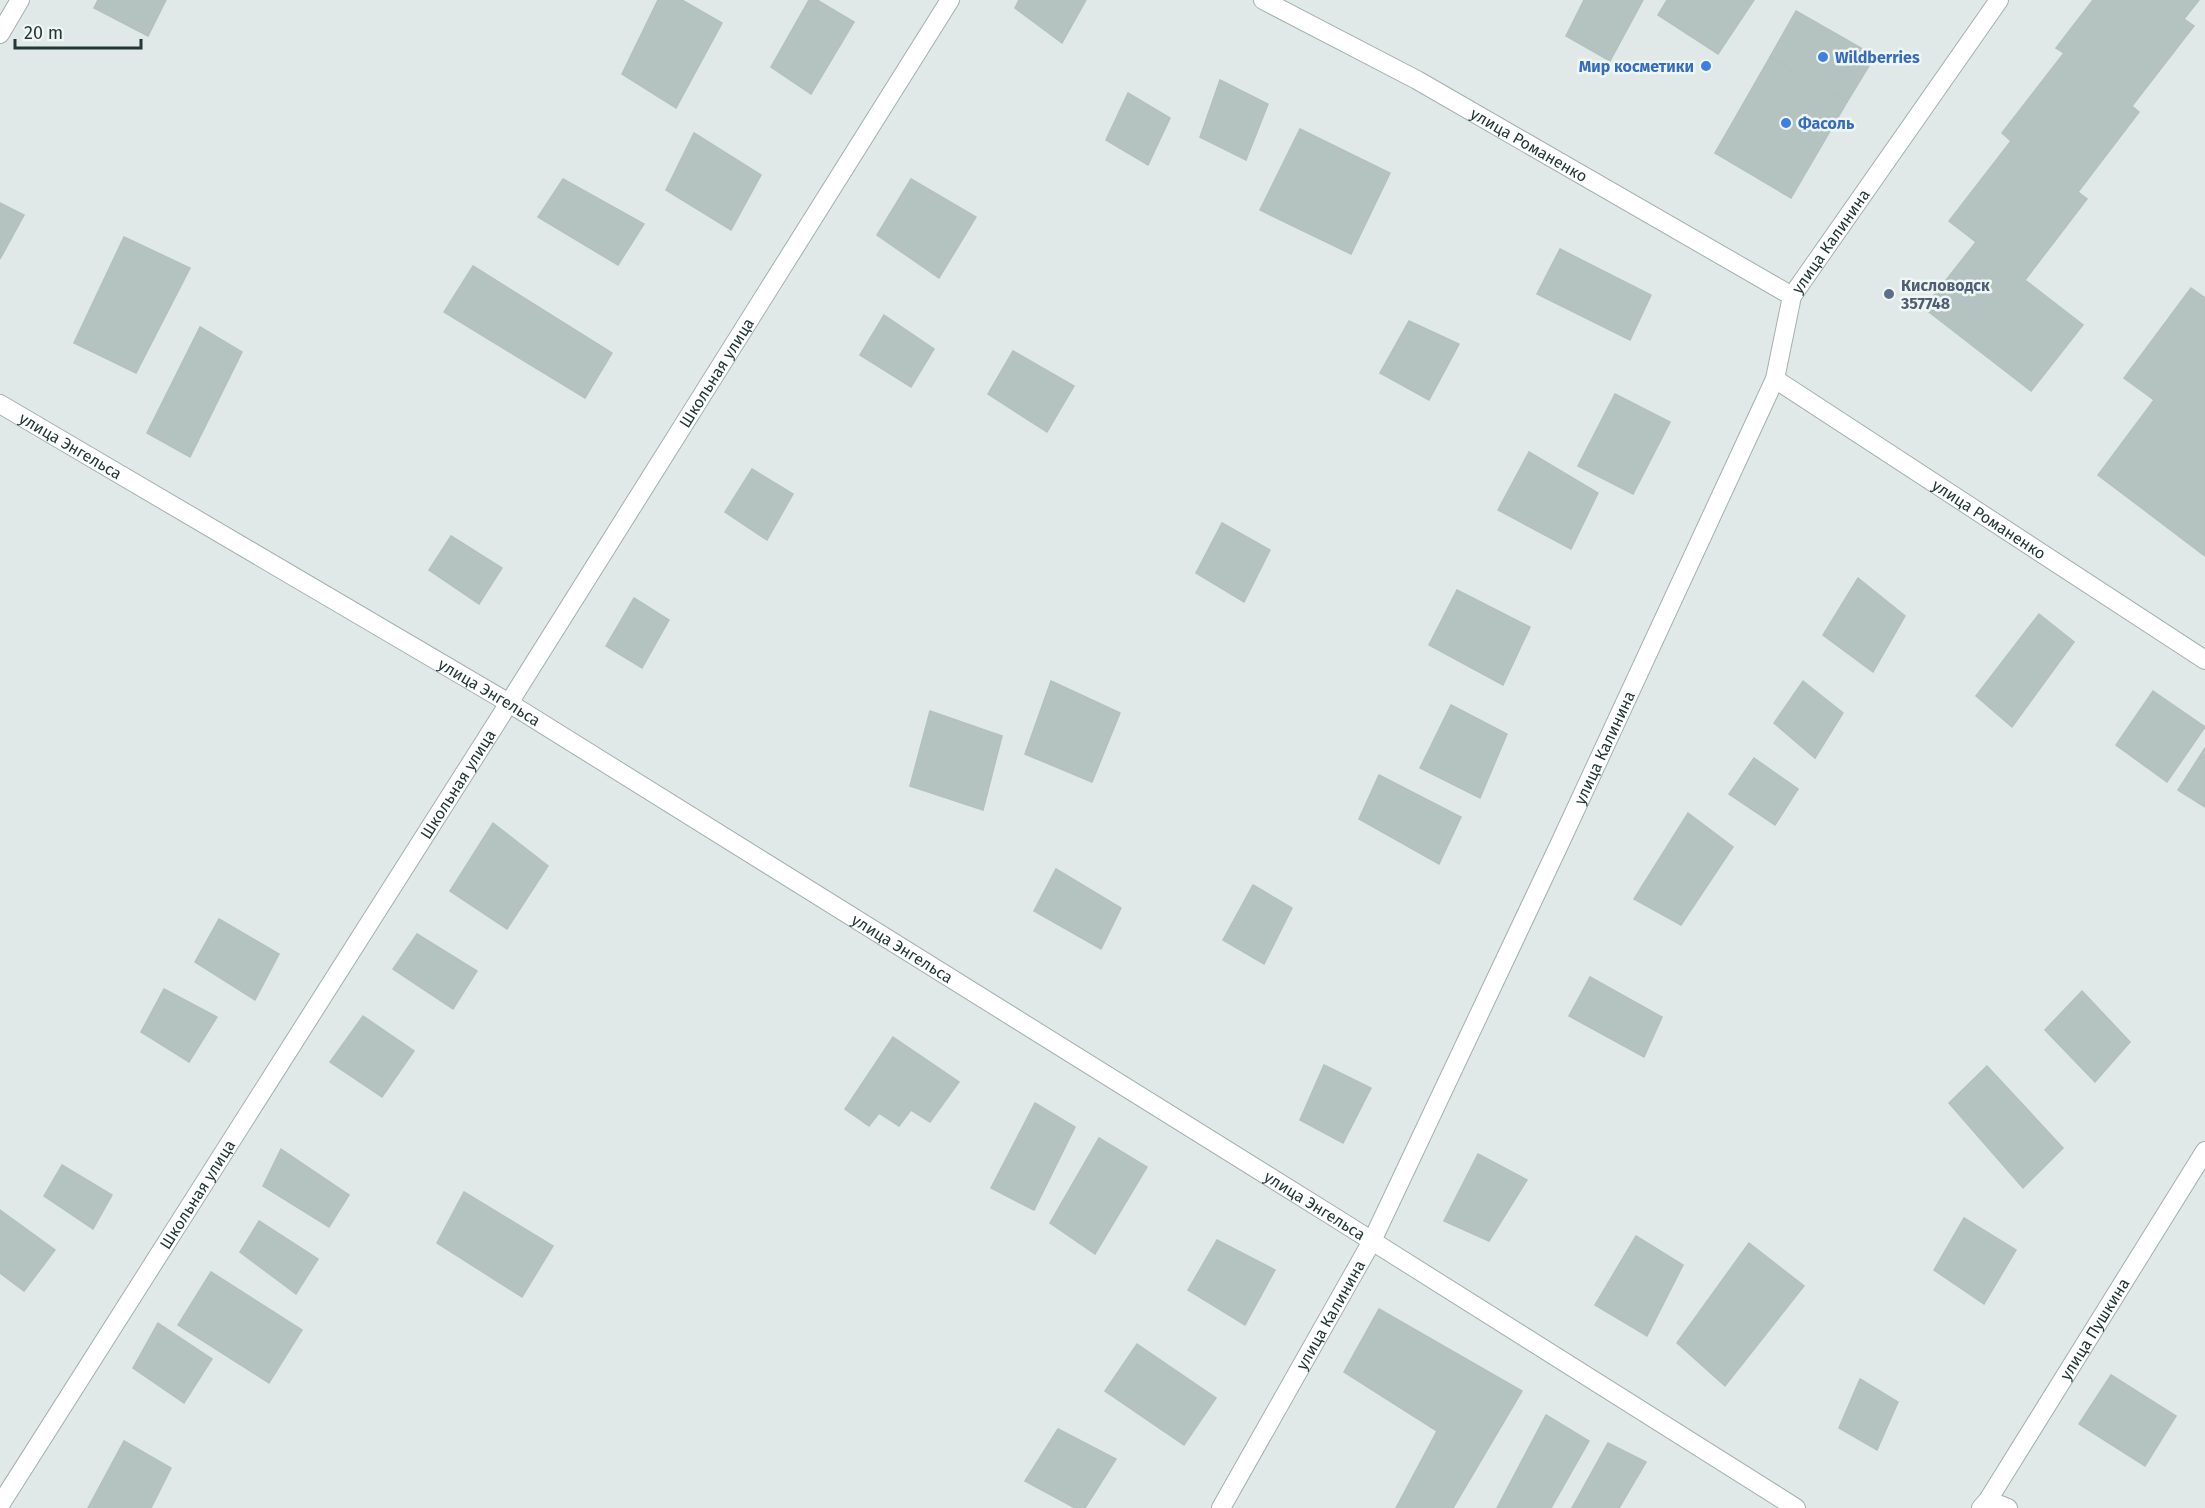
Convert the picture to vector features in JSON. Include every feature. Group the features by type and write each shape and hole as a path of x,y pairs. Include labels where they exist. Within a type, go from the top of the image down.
{"street":[{"path":"0,34 20,0"},
{"name":"Школьная улица","path":"0,1505 509,703 950,0"},
{"name":"улица Романенко","path":"1263,0 1417,80 1792,296"},
{"name":"улица Калинина","path":"1221,1508 1372,1241 1560,843 1775,379 1792,296 1999,0"},
{"name":"улица Романенко","path":"1775,379 2205,660"},
{"name":"улица Энгельса","path":"0,404 509,703 1796,1508"},
{"name":"улица Пушкина","path":"1985,1504 2205,1151"},
{"path":"1985,1504 2008,1508"}],"building":[{"path":"98,0 166,0 148,36 94,8"},
{"path":"658,0 682,0 722,23 676,108 622,74"},
{"path":"809,0 817,0 854,22 811,94 771,67"},
{"path":"1019,0 1086,0 1062,43 1015,8"},
{"path":"1584,0 1643,0 1610,61 1566,36"},
{"path":"1667,0 1754,0 1718,54 1658,15"},
{"path":"2093,0 2199,0 2184,19 2194,26 2132,106 2139,112 2078,192 2087,199 2025,280 2083,325 2031,391 1924,308 1976,242 1949,221 2011,141 2002,133 2064,53 2056,48"},
{"name":"Wildberries","path":"1796,11 1875,56 1847,102 1770,57"},
{"path":"1770,57 1847,102 1791,198 1715,153"},
{"path":"1220,80 1268,104 1246,160 1200,137"},
{"path":"1128,93 1170,118 1148,165 1106,140"},
{"path":"1300,129 1390,173 1351,254 1260,210"},
{"path":"694,133 761,175 731,230 666,190"},
{"path":"563,179 644,224 618,265 538,217"},
{"path":"911,179 976,217 939,278 877,235"},
{"path":"0,203 24,215 0,259"},
{"path":"124,237 190,268 136,373 74,343"},
{"path":"1560,249 1651,295 1630,340 1537,294"},
{"path":"473,266 612,353 585,398 444,312"},
{"path":"2191,288 2205,298 2205,556 2098,475 2154,400 2124,378"},
{"path":"884,315 934,349 911,387 860,355"},
{"path":"1409,321 1459,344 1429,400 1380,373"},
{"path":"200,327 242,352 190,457 147,433"},
{"path":"1013,351 1074,386 1047,432 988,394"},
{"path":"1615,394 1670,422 1633,494 1578,466"},
{"path":"1529,452 1598,493 1571,549 1498,510"},
{"path":"752,469 793,494 767,540 725,512"},
{"path":"1222,523 1270,550 1244,602 1196,573"},
{"path":"451,536 502,568 479,604 429,570"},
{"path":"1858,578 1905,616 1873,672 1823,635"},
{"path":"1457,590 1530,627 1503,685 1429,645"},
{"path":"634,598 669,620 642,668 606,646"},
{"path":"2039,614 2074,642 2012,727 1976,696"},
{"path":"1051,681 1120,713 1092,782 1025,754"},
{"path":"1803,681 1843,713 1815,758 1774,723"},
{"path":"2153,691 2205,727 2167,782 2116,745"},
{"path":"1451,705 1507,734 1480,798 1420,768"},
{"path":"930,711 1002,736 983,810 910,786"},
{"path":"2205,748 2205,807 2178,790"},
{"path":"1754,758 1798,789 1775,825 1729,794"},
{"path":"1379,775 1461,817 1439,864 1359,819"},
{"path":"1688,813 1733,847 1681,925 1634,899"},
{"path":"493,823 548,866 507,929 450,891"},
{"path":"1056,869 1121,908 1101,949 1034,911"},
{"path":"1253,885 1292,908 1264,964 1223,940"},
{"path":"219,919 279,954 255,1000 195,962"},
{"path":"417,934 477,971 453,1009 393,969"},
{"path":"1590,977 1662,1017 1644,1057 1569,1016"},
{"path":"164,989 217,1017 189,1062 141,1032"},
{"path":"2082,991 2130,1042 2095,1082 2045,1030"},
{"path":"363,1016 414,1051 382,1097 330,1062"},
{"path":"893,1037 959,1082 930,1122 911,1110 899,1126 879,1113 869,1126 845,1109"},
{"path":"1324,1065 1371,1088 1343,1143 1300,1120"},
{"path":"1987,1066 2063,1148 2023,1188 1949,1103"},
{"path":"1035,1103 1075,1127 1034,1210 991,1188"},
{"path":"1099,1138 1147,1167 1095,1254 1050,1223"},
{"path":"281,1149 349,1195 329,1227 263,1186"},
{"path":"1478,1154 1527,1180 1489,1241 1444,1221"},
{"path":"62,1165 112,1195 93,1229 44,1196"},
{"path":"464,1192 553,1246 522,1297 437,1243"},
{"path":"0,1210 55,1250 24,1291 0,1273"},
{"path":"1964,1218 2016,1250 1984,1304 1934,1270"},
{"path":"259,1221 318,1259 296,1294 240,1252"},
{"path":"1636,1236 1683,1265 1647,1336 1595,1305"},
{"path":"1217,1240 1275,1270 1245,1325 1188,1290"},
{"path":"1749,1243 1804,1286 1725,1386 1677,1343"},
{"path":"211,1272 302,1330 269,1383 178,1325"},
{"path":"1379,1309 1522,1391 1453,1508 1396,1508 1437,1431 1344,1372"},
{"path":"158,1323 212,1359 184,1403 133,1368"},
{"path":"1137,1344 1216,1398 1184,1445 1105,1391"},
{"path":"2111,1375 2176,1416 2145,1466 2079,1424"},
{"path":"1860,1379 1898,1402 1877,1450 1839,1428"},
{"path":"1546,1415 1589,1441 1551,1508 1497,1508"},
{"path":"1058,1429 1116,1459 1085,1508 1075,1508 1025,1481"},
{"path":"124,1441 171,1468 151,1508 88,1508"},
{"path":"1608,1443 1646,1462 1619,1508 1572,1508"}],"place":[{"name":"Wildberries","path":"1823,57"},
{"name":"Мир косметики","path":"1706,66"},
{"name":"Фасоль","path":"1786,123"},
{"name":"Кисловодск 357748","path":"1889,294"}]}
